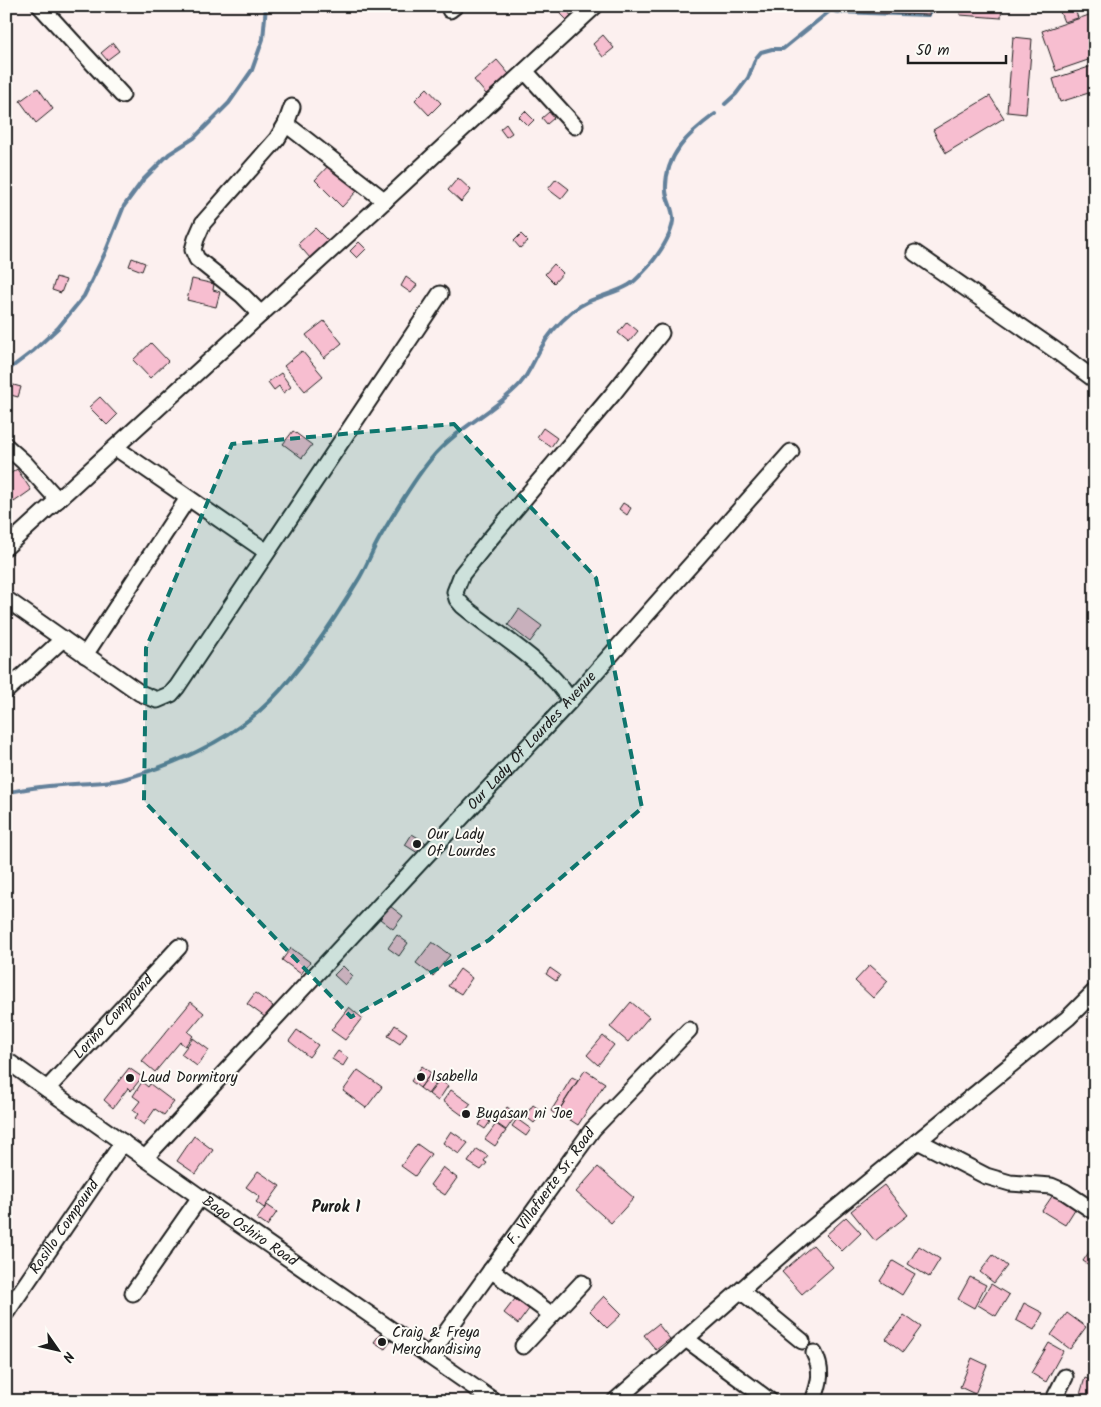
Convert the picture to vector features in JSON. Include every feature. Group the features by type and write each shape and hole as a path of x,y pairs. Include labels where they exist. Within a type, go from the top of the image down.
{"street":[{"path":"40,6 122,95"},
{"path":"6,547 386,201 594,6"},
{"path":"525,71 575,126"},
{"path":"261,314 242,295 202,264 197,259 193,250 204,223 277,139 286,124 292,107"},
{"path":"286,124 386,201"},
{"path":"915,254 1095,380"},
{"path":"6,599 140,693 157,700 171,694 440,294"},
{"path":"570,701 558,683 463,606 457,599 455,592 462,574 612,395 661,333"},
{"path":"6,446 24,462 58,500"},
{"path":"116,448 267,552"},
{"name":"Our Lady Of Lourdes Avenue","path":"145,1158 570,701 791,452"},
{"path":"85,654 188,498"},
{"path":"6,691 63,639"},
{"name":"Loriño Compound","path":"47,1088 179,947"},
{"path":"620,1396 807,1232 1068,1018 1095,991"},
{"name":"F. Villafuerte Sr. Road","path":"430,1356 593,1129 689,1030"},
{"name":"Bago Oshiro Road","path":"6,1060 494,1401"},
{"path":"918,1141 986,1176 1010,1182 1051,1186 1065,1192 1095,1212"},
{"name":"Rosillo Compound","path":"6,1313 123,1142"},
{"path":"133,1293 200,1197"},
{"path":"491,1270 552,1315"},
{"path":"523,1346 582,1283"},
{"path":"741,1291 802,1341"},
{"path":"686,1339 770,1401"},
{"path":"812,1401 818,1388 820,1370 814,1352"},
{"path":"1054,1401 1064,1377"},
{"path":"620,1396 638,1401"}],"highlighted area":[{"path":"454,424 596,578 642,808 489,940 351,1017 144,801 146,648 232,444"}],"building":[{"path":"564,6 572,17 567,20 559,12"},
{"path":"849,6 929,6 929,15 848,12"},
{"path":"961,6 1002,6 1001,18 960,15"},
{"path":"1074,7 1078,18 1064,22 1060,12"},
{"path":"1095,13 1095,64 1093,64 1091,59 1056,71 1042,31"},
{"path":"603,35 614,48 603,57 593,44"},
{"path":"1013,37 1032,39 1026,114 1007,112"},
{"path":"113,43 119,51 107,60 101,53"},
{"path":"497,60 509,74 486,94 474,80"},
{"path":"1095,65 1095,91 1060,102 1053,79"},
{"path":"38,88 53,109 36,123 20,101"},
{"path":"427,88 441,103 429,115 415,100"},
{"path":"990,96 1004,118 946,153 933,130"},
{"path":"525,111 534,120 528,126 519,117"},
{"path":"549,112 554,118 547,124 542,118"},
{"path":"506,124 512,133 506,137 500,129"},
{"path":"330,164 358,190 342,207 315,180"},
{"path":"458,178 471,190 461,202 448,190"},
{"path":"556,179 569,189 561,199 548,189"},
{"path":"315,228 328,241 310,258 298,244"},
{"path":"521,234 528,241 520,248 514,241"},
{"path":"359,242 366,249 357,258 350,251"},
{"path":"132,258 145,263 142,271 129,266"},
{"path":"554,264 563,273 554,283 545,274"},
{"path":"56,277 66,280 61,293 52,290"},
{"path":"406,277 417,285 411,293 401,286"},
{"path":"192,279 214,284 213,290 220,292 216,307 187,300"},
{"path":"324,321 342,343 324,358 306,335"},
{"path":"627,322 638,331 629,342 618,333"},
{"path":"151,343 168,361 150,378 133,360"},
{"path":"302,351 323,376 305,391 284,366"},
{"path":"281,373 291,387 283,393 279,386 274,390 268,382"},
{"path":"10,384 21,387 18,397 7,394"},
{"path":"100,397 117,415 107,425 89,407"},
{"path":"543,428 557,438 551,447 537,437"},
{"path":"293,431 312,445 302,458 283,444"},
{"path":"17,469 31,490 14,502 6,491 6,477"},
{"path":"623,503 631,508 627,515 619,509"},
{"path":"519,609 542,626 530,642 508,625"},
{"name":"Our Lady Of Lourdes","path":"412,834 428,844 421,855 405,845"},
{"path":"390,906 403,916 393,929 380,919"},
{"path":"397,935 408,943 399,956 388,948"},
{"path":"432,942 450,955 433,976 416,963"},
{"path":"291,948 310,962 301,974 282,960"},
{"path":"870,965 888,981 873,998 855,981"},
{"path":"343,966 353,976 345,985 334,975"},
{"path":"550,968 560,975 556,981 546,974"},
{"path":"460,969 472,978 461,994 448,986"},
{"path":"255,993 273,1006 265,1017 247,1004"},
{"path":"191,1002 204,1013 188,1032 193,1036 185,1046 180,1042 155,1072 142,1061"},
{"path":"631,1002 649,1017 628,1042 610,1027"},
{"path":"349,1007 362,1018 345,1040 331,1030"},
{"path":"395,1025 407,1033 400,1044 388,1036"},
{"path":"297,1030 318,1045 309,1057 289,1041"},
{"path":"603,1036 614,1045 598,1065 587,1055"},
{"path":"193,1038 209,1050 197,1066 181,1054"},
{"path":"338,1051 348,1058 343,1066 332,1059"},
{"name":"Isabella","path":"422,1066 431,1073 420,1088 411,1081"},
{"path":"129,1068 142,1077 131,1091 128,1088 113,1108 104,1100"},
{"path":"358,1070 382,1087 366,1108 343,1091"},
{"path":"585,1070 605,1083 578,1125 558,1112"},
{"path":"431,1073 439,1079 428,1094 420,1088"},
{"path":"572,1077 578,1080 556,1115 551,1111"},
{"path":"440,1080 448,1086 438,1101 429,1094"},
{"path":"142,1082 148,1087 150,1084 174,1102 164,1115 155,1109 144,1125 135,1118 138,1114 133,1110 140,1101 133,1096"},
{"path":"451,1090 471,1104 462,1115 443,1101"},
{"path":"533,1105 543,1112 534,1123 525,1116"},
{"path":"507,1107 517,1114 506,1130 496,1123"},
{"path":"484,1117 490,1122 485,1129 479,1125"},
{"path":"517,1119 531,1129 526,1136 512,1126"},
{"path":"496,1124 506,1131 495,1146 485,1139"},
{"path":"451,1131 468,1143 459,1154 443,1143"},
{"path":"194,1136 213,1150 196,1174 177,1161"},
{"path":"417,1144 431,1154 415,1176 401,1166"},
{"path":"477,1149 488,1156 484,1161 487,1163 481,1170 468,1162"},
{"path":"443,1167 457,1178 445,1195 430,1185"},
{"path":"598,1167 634,1198 611,1223 576,1192"},
{"path":"258,1171 280,1186 264,1208 256,1202 260,1197 246,1187"},
{"path":"884,1185 908,1215 875,1241 851,1211"},
{"path":"1055,1192 1077,1206 1065,1225 1042,1211"},
{"path":"267,1205 277,1212 267,1226 257,1219"},
{"path":"846,1217 861,1233 842,1251 826,1235"},
{"path":"1095,1243 1095,1269 1083,1261"},
{"path":"813,1245 833,1267 802,1294 782,1272"},
{"path":"919,1246 940,1259 929,1277 908,1264"},
{"path":"993,1255 1007,1266 994,1283 980,1272"},
{"path":"893,1261 915,1274 902,1295 880,1281"},
{"path":"970,1277 986,1285 974,1308 958,1299"},
{"path":"991,1284 1009,1295 996,1316 978,1305"},
{"path":"604,1296 622,1314 607,1328 590,1311"},
{"path":"515,1299 529,1309 518,1324 504,1313"},
{"path":"1024,1303 1043,1313 1034,1330 1016,1320"},
{"path":"1067,1313 1086,1327 1070,1349 1051,1335"},
{"path":"904,1315 921,1327 903,1352 886,1339"},
{"path":"658,1324 670,1339 656,1350 644,1335"},
{"name":"Craig & Freya Merchandising","path":"380,1334 391,1341 385,1349 374,1342"},
{"path":"1049,1343 1063,1351 1046,1382 1031,1373"},
{"path":"972,1358 987,1365 975,1394 960,1387"},
{"path":"1085,1378 1095,1382 1095,1401 1078,1401"}],"waterway":[{"path":"6,369 12,367 33,351 58,328 84,296 105,253 124,206 143,180 169,154 194,138 229,103 252,70 263,39 266,6"},
{"path":"725,104 736,94 748,78 756,58 761,52 783,49 831,10 837,12 929,15 930,6"},
{"path":"6,793 38,787 113,781 146,772 185,757 221,739 255,715 270,701 307,658 330,625 360,577 397,508 431,459 452,438 498,404 520,384 547,338 568,316 585,303 622,289 632,283 656,257 664,246 673,221 666,191 666,178 669,167 674,156 688,137 715,114"}],"place":[{"name":"Our Lady Of Lourdes","path":"417,844"},
{"name":"Isabella","path":"421,1077"},
{"name":"Laud Dormitory","path":"130,1078"},
{"name":"Bugasan ni Joe","path":"466,1114"},
{"name":"Craig & Freya Merchandising","path":"382,1342"}],"district":[{"name":"Purok 1","path":"336,1207"}]}
